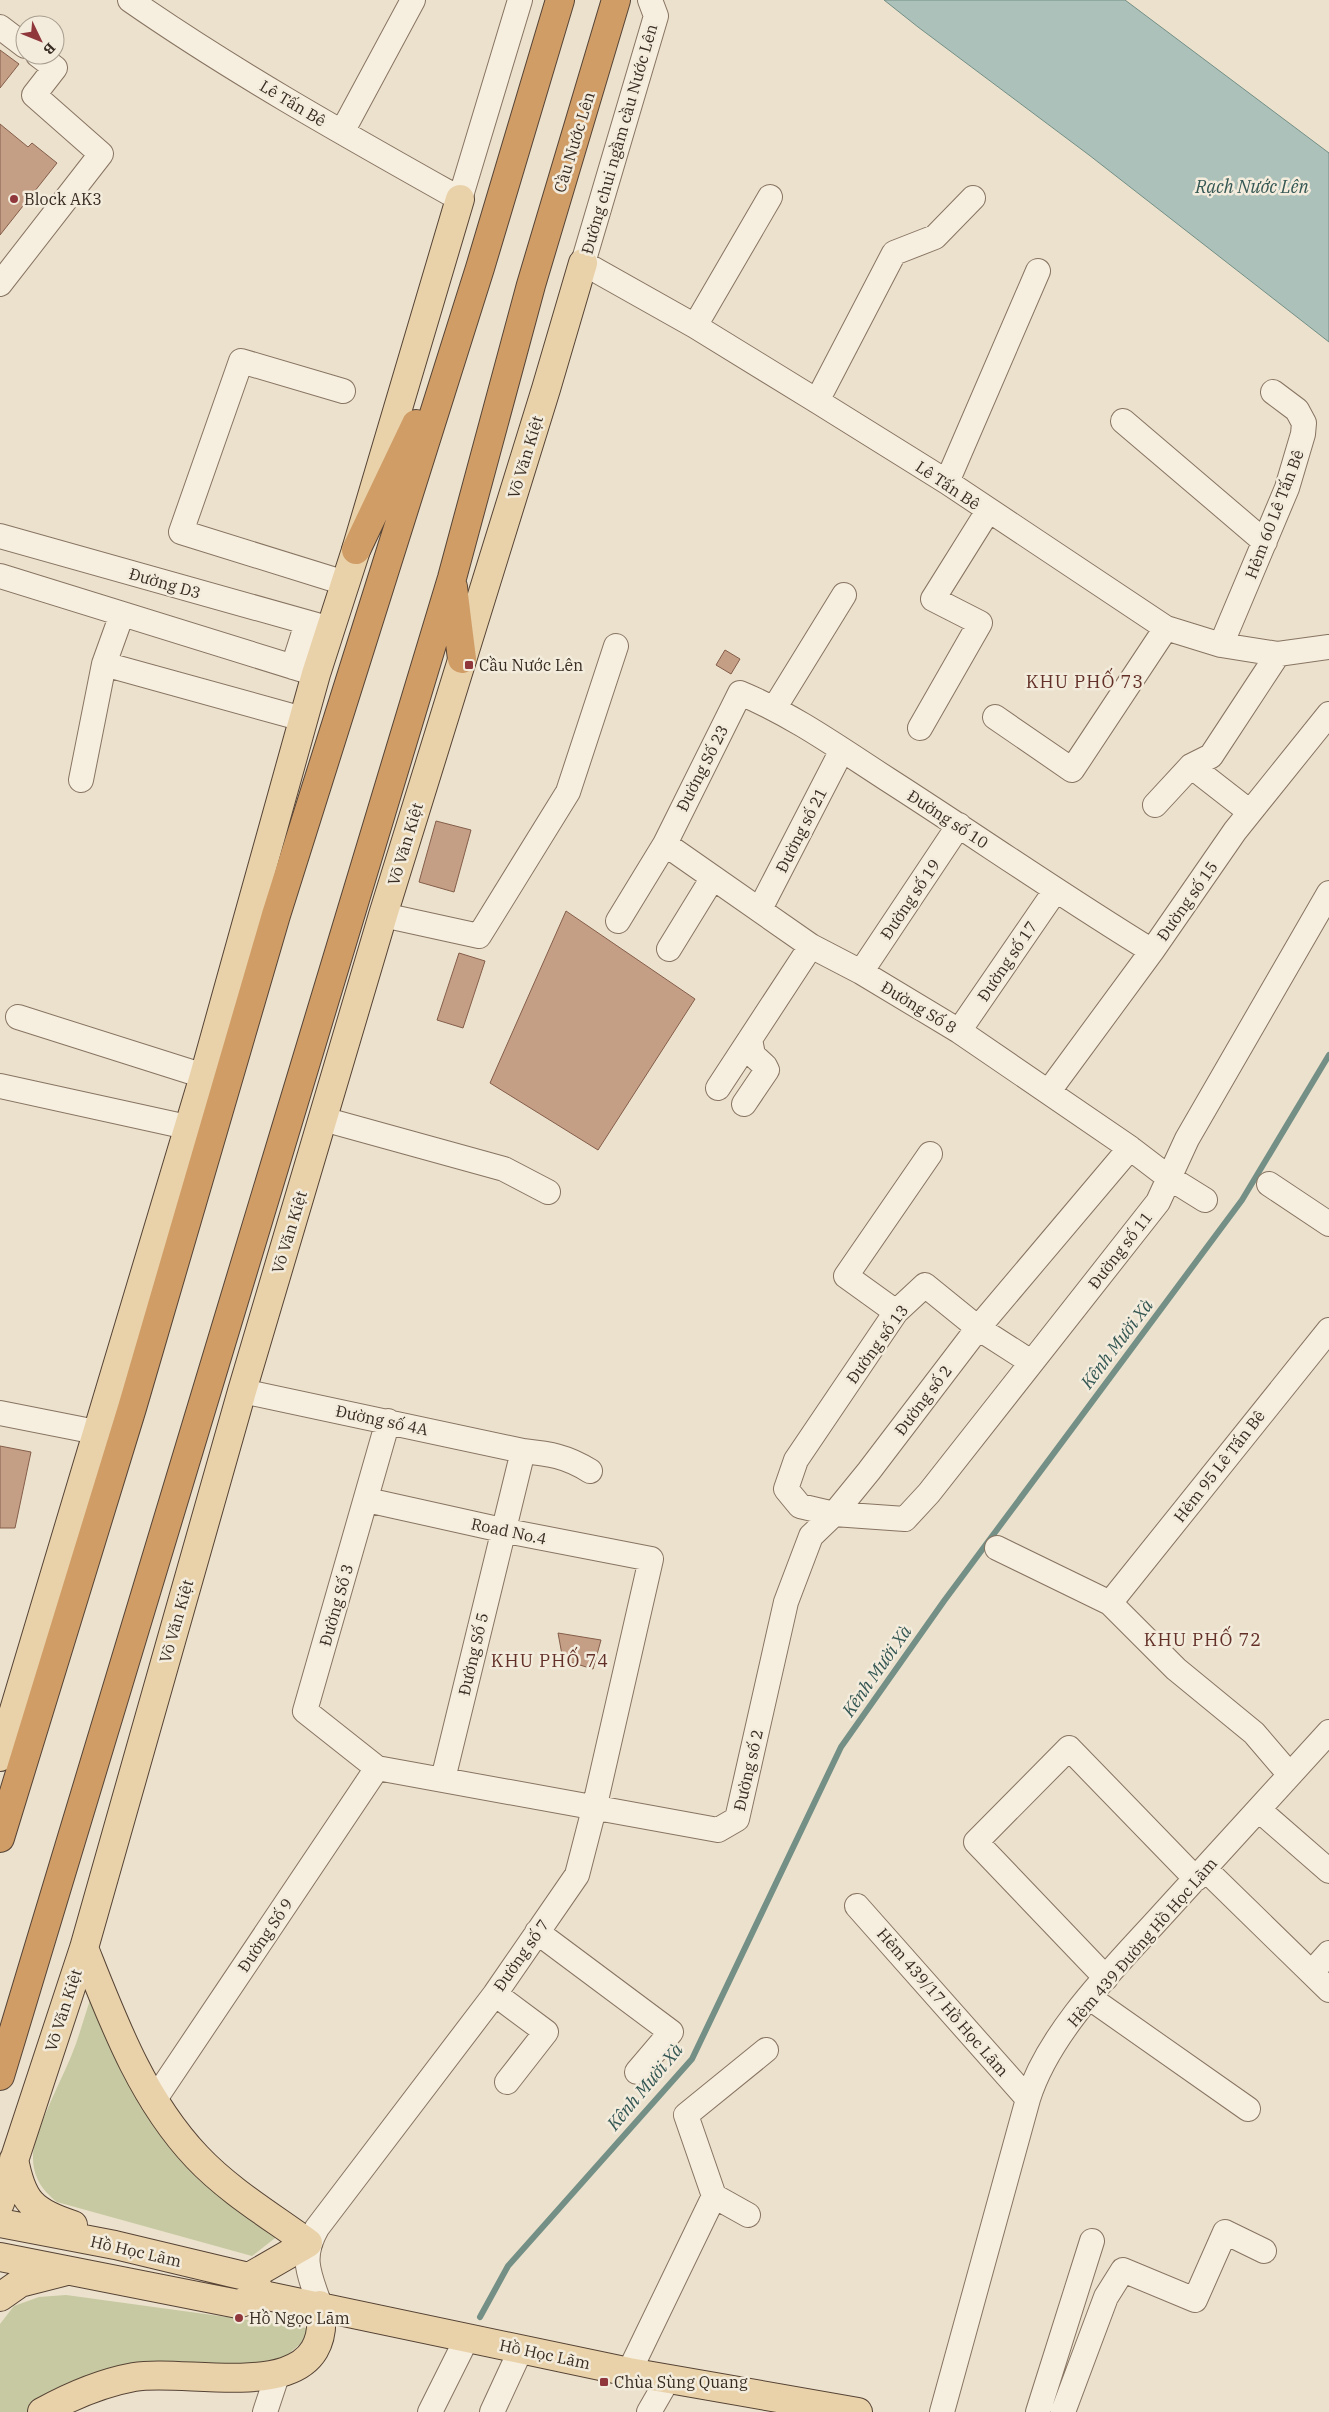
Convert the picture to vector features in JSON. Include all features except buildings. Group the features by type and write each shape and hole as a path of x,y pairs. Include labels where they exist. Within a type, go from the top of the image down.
{"highway":[{"path":"0,1838 132,1408 276,915 480,268 560,0"},
{"name":"Cầu Nước Lên","path":"531,285 616,0"},
{"name":"Võ Văn Kiệt","path":"0,2076 452,578 531,285"},
{"path":"356,550 459,333"},
{"path":"452,578 462,659"}],"main road":[{"path":"0,1757 204,1076 303,719 304,671 319,626 345,583 356,550 460,199"},
{"name":"Võ Văn Kiệt","path":"0,2203 84,1948 242,1391 383,915 546,389 583,262"},
{"path":"84,1948 108,2007 153,2102 197,2158 235,2191 308,2242 256,2286"},
{"path":"14,2159 18,2184 36,2208 47,2216 96,2232 114,2245"},
{"name":"Hồ Học Lãm","path":"0,2222 114,2245 320,2305 467,2338 629,2372 842,2410"},
{"name":"Hồ Học Lãm","path":"0,2257 238,2304 256,2286"},
{"path":"0,2297 20,2283 70,2270"},
{"path":"42,2412 95,2387 134,2377 164,2374 238,2379 277,2376 293,2369 309,2356 319,2341 322,2322 320,2305"}],"street":[{"name":"Lê Tấn Bê","path":"130,0 182,36 342,132 460,199"},
{"path":"342,132 413,0"},
{"path":"460,199 519,3"},
{"name":"Đường chui ngầm cầu Nước Lên","path":"583,262 653,8"},
{"path":"0,27 15,38"},
{"path":"0,284 101,154 34,95 55,68 51,65"},
{"path":"695,326 770,197"},
{"path":"817,401 894,253 935,237 972,198"},
{"name":"Lê Tấn Bê","path":"583,262 695,326 947,482 1166,628 1221,646 1278,654 1329,647"},
{"path":"947,482 1038,271"},
{"path":"343,391 241,361 181,532 345,583"},
{"name":"Hẻm 60 Lê Tấn Bê","path":"1221,646 1287,488 1303,434 1304,423 1297,410 1273,392"},
{"path":"1123,421 1265,542"},
{"path":"920,728 980,622 933,600 988,511"},
{"name":"Đường D3","path":"0,536 319,626"},
{"path":"0,576 304,671"},
{"path":"775,707 844,595"},
{"path":"81,780 104,664 122,614"},
{"path":"995,716 1072,770 1166,628"},
{"path":"383,915 478,936 568,792 616,646"},
{"path":"1155,805 1192,766 1211,756 1278,654"},
{"path":"104,664 303,719"},
{"name":"Đường số 10","path":"740,692 775,707 959,825 1055,891 1152,951"},
{"name":"Đường Số 23","path":"618,921 665,844 740,692"},
{"name":"Đường số 15","path":"1049,1091 1152,951 1250,812 1329,714"},
{"name":"Đường số 21","path":"760,909 842,750"},
{"path":"1192,766 1250,812"},
{"name":"Đường số 19","path":"861,972 959,825"},
{"name":"Đường Số 8","path":"665,844 712,879 760,909 811,946 861,972 959,1031 1049,1091 1168,1177 1204,1200"},
{"path":"669,948 712,879"},
{"name":"Đường số 17","path":"959,1031 1055,891"},
{"name":"Đường số 11","path":"834,1514 905,1519 929,1493 1158,1202 1187,1139 1329,893"},
{"path":"718,1088 811,946"},
{"path":"18,1017 204,1076"},
{"path":"744,1104 767,1070 754,1056 750,1039"},
{"path":"0,1086 188,1127"},
{"path":"323,1119 504,1169 548,1192"},
{"path":"1031,1362 978,1328 1130,1148"},
{"path":"896,1312 846,1276 930,1154"},
{"path":"1268,1184 1329,1224"},
{"name":"Đường số 13","path":"834,1514 800,1506 786,1489 796,1460 896,1312 925,1285 978,1328"},
{"name":"Đường số 2","path":"305,1711 377,1768 594,1809 718,1830 737,1819 786,1602 811,1536 834,1514 978,1328"},
{"name":"Hẻm 95 Lê Tấn Bê","path":"1110,1603 1329,1330"},
{"name":"Đường số 4A","path":"242,1391 523,1451 554,1454 572,1460 590,1471"},
{"path":"0,1412 96,1432"},
{"name":"Đường Số 3","path":"305,1711 367,1500 388,1421"},
{"name":"Đường Số 5","path":"443,1779 502,1530 523,1451"},
{"name":"Road No.4","path":"367,1500 502,1530 651,1559"},
{"path":"997,1548 1110,1603 1176,1669 1254,1733 1290,1775"},
{"name":"Đường số 7","path":"308,2242 495,1994 577,1875 594,1809 651,1559"},
{"name":"Hẻm 439 Đường Hồ Học Lãm","path":"942,2412 1028,2099 1034,2080 1054,2044 1106,1978 1329,1732"},
{"path":"1106,1978 976,1842 1069,1748 1200,1874 1312,1972 1329,1990"},
{"name":"Đường Số 9","path":"153,2102 377,1768"},
{"path":"1259,1810 1329,1871"},
{"name":"Hẻm 439/17 Hồ Học Lãm","path":"857,1906 1028,2099"},
{"path":"537,1932 671,2032 637,2072"},
{"path":"1312,1972 1329,1953"},
{"path":"495,1994 546,2032 507,2082"},
{"path":"1090,1998 1248,2109"},
{"path":"748,2215 714,2196 686,2115 766,2050"},
{"path":"629,2372 714,2196"},
{"path":"1063,2412 1106,2297 1123,2270 1195,2300 1225,2232 1264,2251"},
{"path":"1038,2412 1092,2241"},
{"path":"308,2242 306,2260 309,2277 320,2305"},
{"path":"430,2412 467,2338"},
{"path":"492,2412 521,2350"},
{"path":"265,2412 277,2376"},
{"path":"648,2412 668,2379"}],"green space":[{"path":"90,2000 143,2109 188,2165 279,2235 252,2256 57,2202 39,2182 33,2164 37,2135 75,2048"},
{"path":"66,2295 307,2328 308,2335 281,2360 29,2412 0,2412 0,2324 14,2306 39,2297"}],"water":[{"name":"Rạch Nước Lên","path":"884,0 1125,0 1329,153 1329,342 1089,155"}],"waterway":[{"name":"Kênh Mười Xà","path":"480,2317 508,2266 692,2059 841,1747 944,1601 1242,1200 1329,1055"}],"place":[{"name":"Block AK3","path":"14,199"},
{"name":"Cầu Nước Lên","path":"469,665"},
{"name":"Hồ Ngọc Lãm","path":"239,2318"},
{"name":"Chùa Sùng Quang","path":"604,2382"}],"district":[{"name":"KHU PHỐ 73","path":"1085,682"},
{"name":"KHU PHỐ 72","path":"1203,1640"},
{"name":"KHU PHỐ 74","path":"550,1661"}]}
